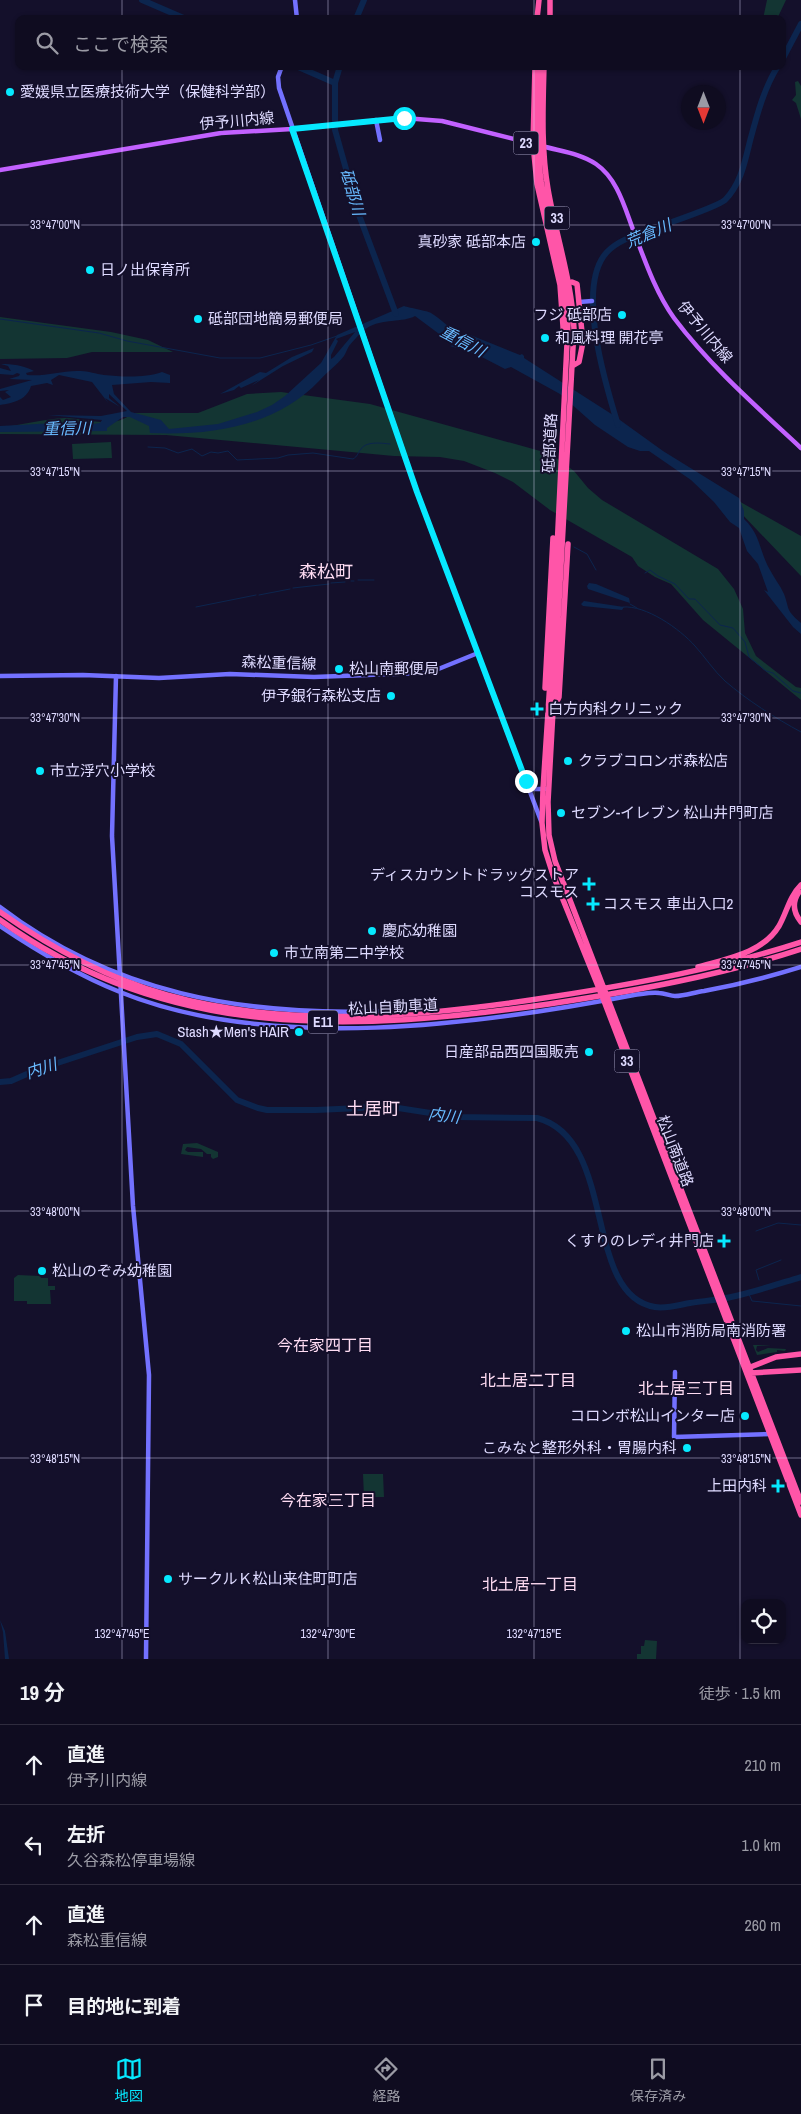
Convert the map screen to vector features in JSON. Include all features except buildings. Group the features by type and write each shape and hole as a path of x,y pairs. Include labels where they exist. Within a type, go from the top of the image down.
{"highway":[{"path":"540,0 543,15"},
{"path":"544,15 548,0"},
{"name":"33","path":"535,70 532,144 538,190 561,284 571,366"},
{"name":"砥部道路","path":"539,70 538,134 540,165 546,202 566,287 571,366 545,823"},
{"name":"33","path":"546,70 545,147 550,190 578,305 578,348 571,366"},
{"name":"砥部道路","path":"546,70 544,158 548,190 569,280 578,329 571,366 555,651"},
{"path":"534,79 547,80"},
{"path":"550,709 545,695 553,538"},
{"path":"550,709 559,697 568,544"},
{"name":"松山南道路","path":"545,823 555,861 607,1001 719,1296 801,1502"},
{"path":"664,980 749,950 763,943 779,925 791,897 801,885"},
{"path":"801,890 797,894 794,904 795,913 801,922"},
{"name":"松山自動車道","path":"0,912 40,939 70,956 130,982 192,1001 249,1011 326,1016 428,1012 528,1001 749,965 800,949"},
{"name":"松山自動車道","path":"0,920 67,962 136,992 190,1008 276,1020 359,1022 454,1016 581,999 664,980 801,942"},
{"path":"749,1371 757,1364 776,1357 801,1354"},
{"path":"749,1371 801,1370"},
{"name":"松山南道路","path":"773,1434 801,1515"}],"main road":[{"name":"伊予川内線","path":"0,170 219,133 292,129 404,118 432,120 545,147 586,159 602,170 619,194 665,303 692,341 801,448"}],"street":[{"path":"295,0 297,15"},
{"path":"280,70 278,76 279,88 292,129 416,490 529,789 545,823"},
{"path":"374,120 380,140"},
{"path":"578,305 592,301"},
{"name":"森松重信線","path":"0,676 159,678 230,674 314,677 426,673 478,653"},
{"path":"116,676 112,836 133,1206 149,1375 146,1659"},
{"path":"529,789 546,789"},
{"path":"0,907 58,944 102,967 158,988 264,1009 341,1012 381,1011"},
{"path":"0,926 76,971 120,992 170,1008 231,1021 281,1026 339,1028 455,1021 563,1008 652,992 676,996 752,982 801,967"},
{"path":"675,1372 674,1437 773,1434"}],"green space":[{"path":"767,0 786,0 779,15 764,15"},
{"path":"798,81 801,86 801,119 796,103 792,100 796,95 795,82"},
{"path":"0,317 111,332 148,340 173,352 92,352 67,358 0,359"},
{"path":"281,392 370,404 551,454 574,471 588,488 602,500 718,569 734,589 743,609 745,633 756,656 796,687 801,688 801,700 703,620 671,584 655,577 638,566 632,557 550,510 513,482 464,461 440,457 394,456 166,435 0,434 0,428 65,418 109,422 125,418 132,413 198,413 247,394"},
{"path":"111,442 112,458 73,459 72,444"},
{"path":"719,490 801,536 801,576"},
{"path":"197,1143 218,1152 218,1157 213,1159 211,1154 207,1154 201,1149 187,1147 185,1150 188,1152 203,1152 203,1157 181,1154 183,1144"},
{"path":"18,1275 48,1278 48,1286 55,1286 55,1290 50,1290 51,1304 27,1304 27,1301 14,1301 14,1278"},
{"path":"753,1345 771,1345 757,1346 756,1350 758,1352 768,1348 786,1349 785,1351 777,1350 777,1352 757,1355"},
{"path":"363,1474 383,1474 384,1497 364,1497"},
{"path":"645,1640 657,1641 656,1659 637,1659 637,1654 641,1654 641,1646 644,1646"}],"water":[{"name":"重信川","path":"404,306 431,313 454,331 464,336 468,334 520,355 522,354 524,358 613,415 663,451 739,498 744,511 744,519 757,537 766,563 784,594 792,615 801,623 801,634 793,627 764,590 768,592 758,564 747,551 739,528 730,522 714,502 691,480 649,451 640,451 628,447 595,425 560,394 511,367 505,369 476,354 450,346 454,345 415,316 379,323 367,328 348,347 344,356 302,396 283,409 241,425 219,430 150,433 149,426 130,417 123,417 107,428 107,431 0,432 0,426 56,423 72,427 100,423 102,420 48,415 101,416 127,411 109,394 109,398 120,407 105,398 109,404 92,382 59,375 51,380 53,385 47,383 31,386 23,398 0,405 0,397 3,400 11,397 5,392 9,390 0,391 0,389 32,380 9,379 20,374 0,374 0,368 11,371 8,366 1,364 18,365 34,371 26,373 27,375 84,371 118,376 141,376 162,372 170,375 170,383 151,382 112,385 114,394 131,412 161,420 169,429 218,424 257,412 272,405 285,396 321,363 337,335","holes":["355,332 331,359 338,341 336,339"]},
{"path":"314,348 312,352 283,366 251,386 259,380 220,394 260,372 266,373 292,357"},
{"path":"589,583 596,584 629,598 630,603 588,589"},
{"path":"584,601 624,607 622,610 583,606 581,604"},
{"path":"0,1620 5,1631 9,1659 5,1659"}],"waterway":[{"path":"142,0 177,15"},
{"name":"砥部川","path":"358,15 364,0"},
{"name":"荒倉川","path":"786,52 801,24"},
{"path":"305,70 335,83"},
{"name":"砥部川","path":"339,70 335,83 335,130 359,215 396,314"},
{"name":"荒倉川","path":"618,425 596,337 593,311 594,288 598,268 607,252 624,240 704,210 725,200 735,187 742,172 761,102 776,70"},
{"path":"0,319 99,333 127,341 220,358 260,358 311,345 337,336"},
{"path":"148,447 165,448 178,453 192,449 202,456 211,452 228,451 237,460 278,458 288,455 313,453 353,459 363,446 374,443 390,444"},
{"path":"574,547 587,554 596,570"},
{"path":"645,573 650,570 675,584 689,599 695,599 720,625 733,628 745,642 749,657 766,671 773,673 793,691 801,693"},
{"path":"358,580 374,580"},
{"path":"331,583 345,582"},
{"path":"293,588 329,584"},
{"path":"259,595 290,589"},
{"path":"196,607 256,595"},
{"path":"630,604 637,608"},
{"path":"623,607 632,607 652,614 681,632 721,677 734,688 781,721 801,732"},
{"name":"内川","path":"0,1082 11,1081 36,1070 137,1037 157,1034 181,1044 237,1100 267,1110 316,1110 379,1105 456,1117 537,1118 562,1132 579,1155 591,1184 607,1247 617,1275 632,1296 655,1307 668,1307 740,1295 801,1277"},
{"path":"756,1231 778,1223 801,1225"},
{"path":"759,1280 756,1270 781,1260"},
{"path":"748,1292 752,1301 801,1306"}],"place":[{"name":"愛媛県立医療技術大学（保健科学部）","path":"10,92"},
{"name":"真砂家 砥部本店","path":"536,242"},
{"name":"日ノ出保育所","path":"90,270"},
{"name":"フジ 砥部店","path":"622,315"},
{"name":"砥部団地簡易郵便局","path":"198,319"},
{"name":"和風料理 開花亭","path":"545,338"},
{"name":"松山南郵便局","path":"339,669"},
{"name":"伊予銀行森松支店","path":"391,696"},
{"name":"白方内科クリニック","path":"537,709"},
{"name":"クラブコロンボ森松店","path":"568,761"},
{"name":"市立浮穴小学校","path":"40,771"},
{"name":"セブン-イレブン 松山井門町店","path":"561,813"},
{"name":"ディスカウントドラッグストア コスモス","path":"589,884"},
{"name":"コスモス 車出入口2","path":"593,904"},
{"name":"慶応幼稚園","path":"372,931"},
{"name":"市立南第二中学校","path":"274,953"},
{"name":"Stash★Men's HAIR","path":"299,1032"},
{"name":"日産部品西四国販売","path":"589,1052"},
{"name":"くすりのレディ井門店","path":"724,1241"},
{"name":"松山のぞみ幼稚園","path":"42,1271"},
{"name":"松山市消防局南消防署","path":"626,1331"},
{"name":"コロンボ松山インター店","path":"745,1416"},
{"name":"こみなと整形外科・胃腸内科","path":"687,1448"},
{"name":"上田内科","path":"778,1486"},
{"name":"サークルＫ松山来住町町店","path":"168,1579"}],"district":[{"name":"森松町","path":"326,572"},
{"name":"土居町","path":"373,1109"},
{"name":"今在家四丁目","path":"325,1345"},
{"name":"北土居二丁目","path":"528,1380"},
{"name":"北土居三丁目","path":"686,1388"},
{"name":"今在家三丁目","path":"328,1500"},
{"name":"北土居一丁目","path":"530,1584"}],"route":[{"path":"404,118 292,129 417,492 526,781"}]}
